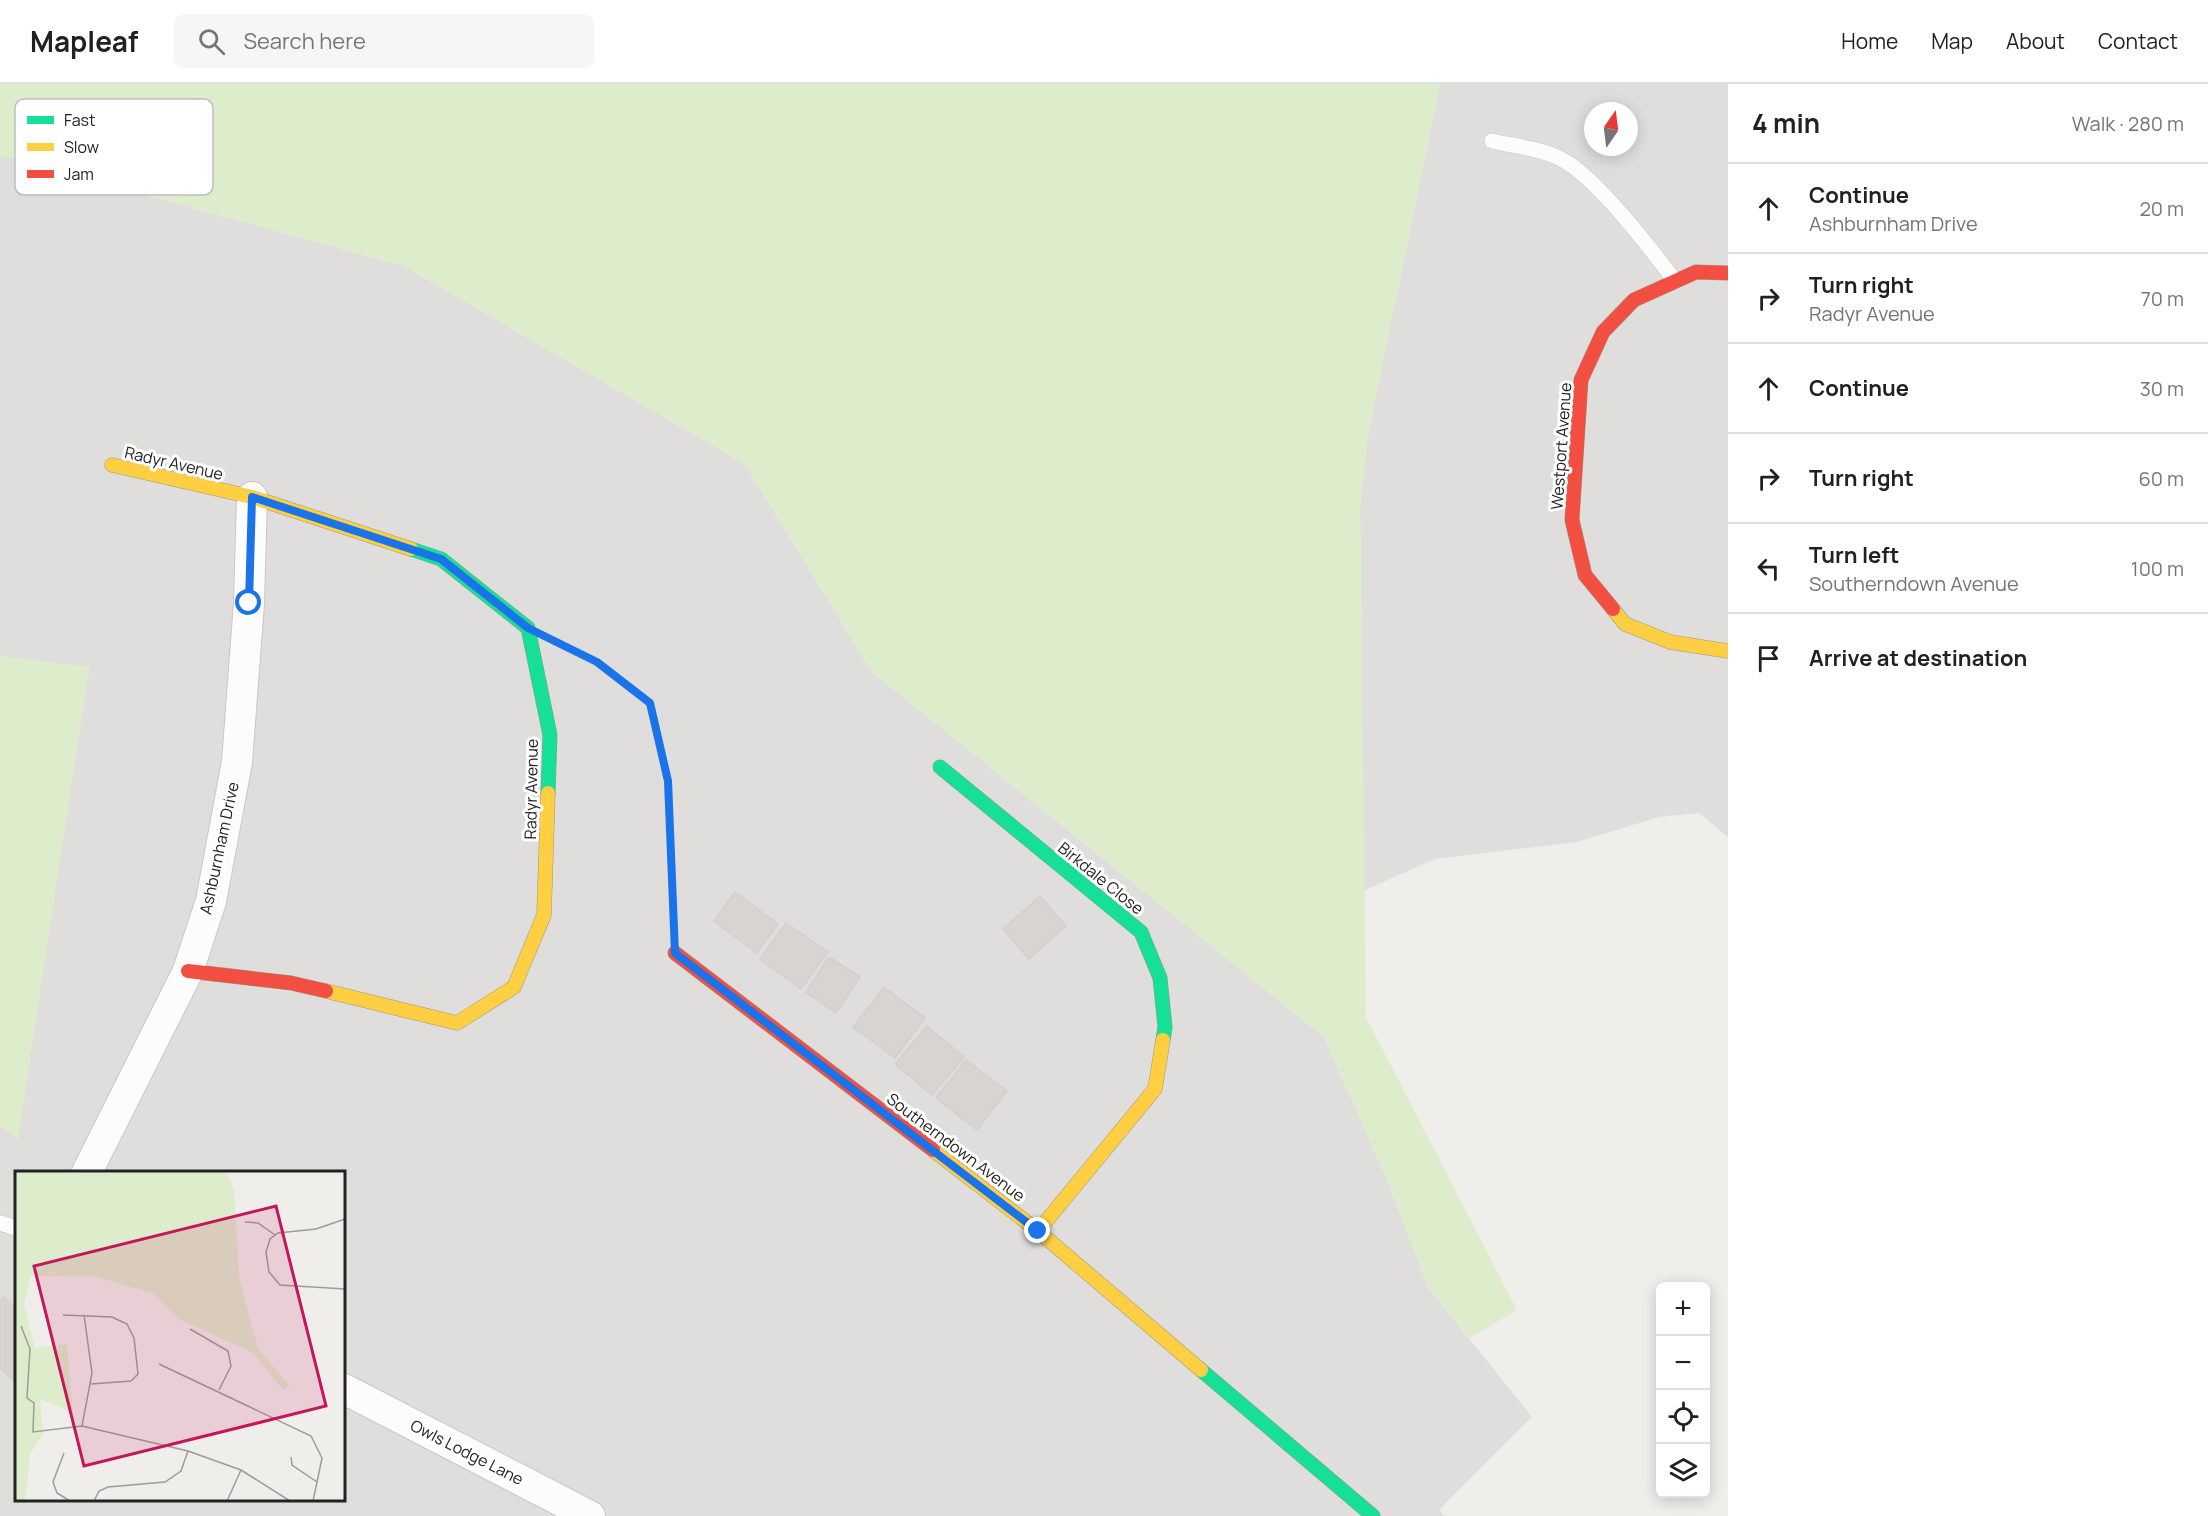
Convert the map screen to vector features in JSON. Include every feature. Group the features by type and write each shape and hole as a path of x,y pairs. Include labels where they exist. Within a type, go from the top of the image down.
{"street":[{"name":"Westport Avenue","path":"1728,273 1696,272 1634,300 1603,332 1581,380 1572,520 1585,575 1625,624 1670,642 1728,651"},
{"name":"Radyr Avenue","path":"112,465 252,497 441,559 528,628 550,735 544,915 514,987 457,1023 291,983 188,971"},
{"name":"Ashburnham Drive","path":"88,1171 188,971 211,901 237,762 249,603 252,497"},
{"name":"Birkdale Close","path":"940,767 1141,932 1160,978 1165,1027 1155,1089 1038,1231"},
{"name":"Southerndown Avenue","path":"675,953 1038,1231 1373,1516"},
{"name":"Owls Lodge Lane","path":"345,1390 590,1516"}],"lane":[{"path":"1492,141 1559,158 1581,173 1622,216 1675,281"},
{"path":"0,1222 15,1228"}],"path":[{"path":"528,628 597,662 650,703 668,781 675,953"}],"shaded area":[{"path":"1440,84 1728,84 1728,837 1699,813 1659,817 1577,842 1435,859 1363,891 1360,505 1368,434"},
{"path":"0,155 15,159 15,195 146,195 404,266 745,464 872,672 1324,1037 1386,1177 1428,1287 1532,1417 1439,1510 1445,1516 0,1516 0,1125 17,1138 89,668 0,656"}],"green space":[{"path":"0,84 1440,84 1368,434 1360,505 1366,1017 1517,1310 1470,1338 1428,1287 1386,1177 1324,1037 872,672 745,464 404,266 146,195 213,195 213,99 15,99 15,159 0,155"},
{"path":"0,656 89,667 18,1139 0,1125"}],"building":[{"path":"735,892 778,924 757,953 714,921"},
{"path":"1040,896 1066,926 1029,959 1003,929"},
{"path":"786,923 828,952 801,989 760,959"},
{"path":"829,957 860,977 836,1013 806,992"},
{"path":"884,987 925,1018 895,1058 853,1027"},
{"path":"927,1026 964,1057 932,1095 895,1064"},
{"path":"966,1060 1007,1091 977,1130 936,1098"},
{"path":"4,1297 15,1307 15,1381 0,1368 0,1302"}],"traffic: fast":[{"path":"411,549 441,559 528,628 550,735 548,793"},
{"path":"940,767 1141,932 1160,978 1165,1027 1163,1040"},
{"path":"1201,1370 1373,1516"}],"traffic: slow":[{"path":"112,465 252,497 411,549"},
{"path":"1613,609 1625,624 1670,642 1728,651"},
{"path":"326,991 457,1023 514,987 544,915 548,793"},
{"path":"1038,1231 1155,1089 1163,1040"},
{"path":"933,1150 1038,1231 1201,1370"}],"traffic: jam":[{"path":"1613,609 1585,575 1572,520 1581,380 1603,332 1634,300 1696,272 1728,273"},
{"path":"675,953 933,1150"},
{"path":"188,971 291,983 326,991"}],"route":[{"path":"249,603 252,497 441,559 528,628 597,662 650,703 668,781 675,953 1038,1231"}]}
